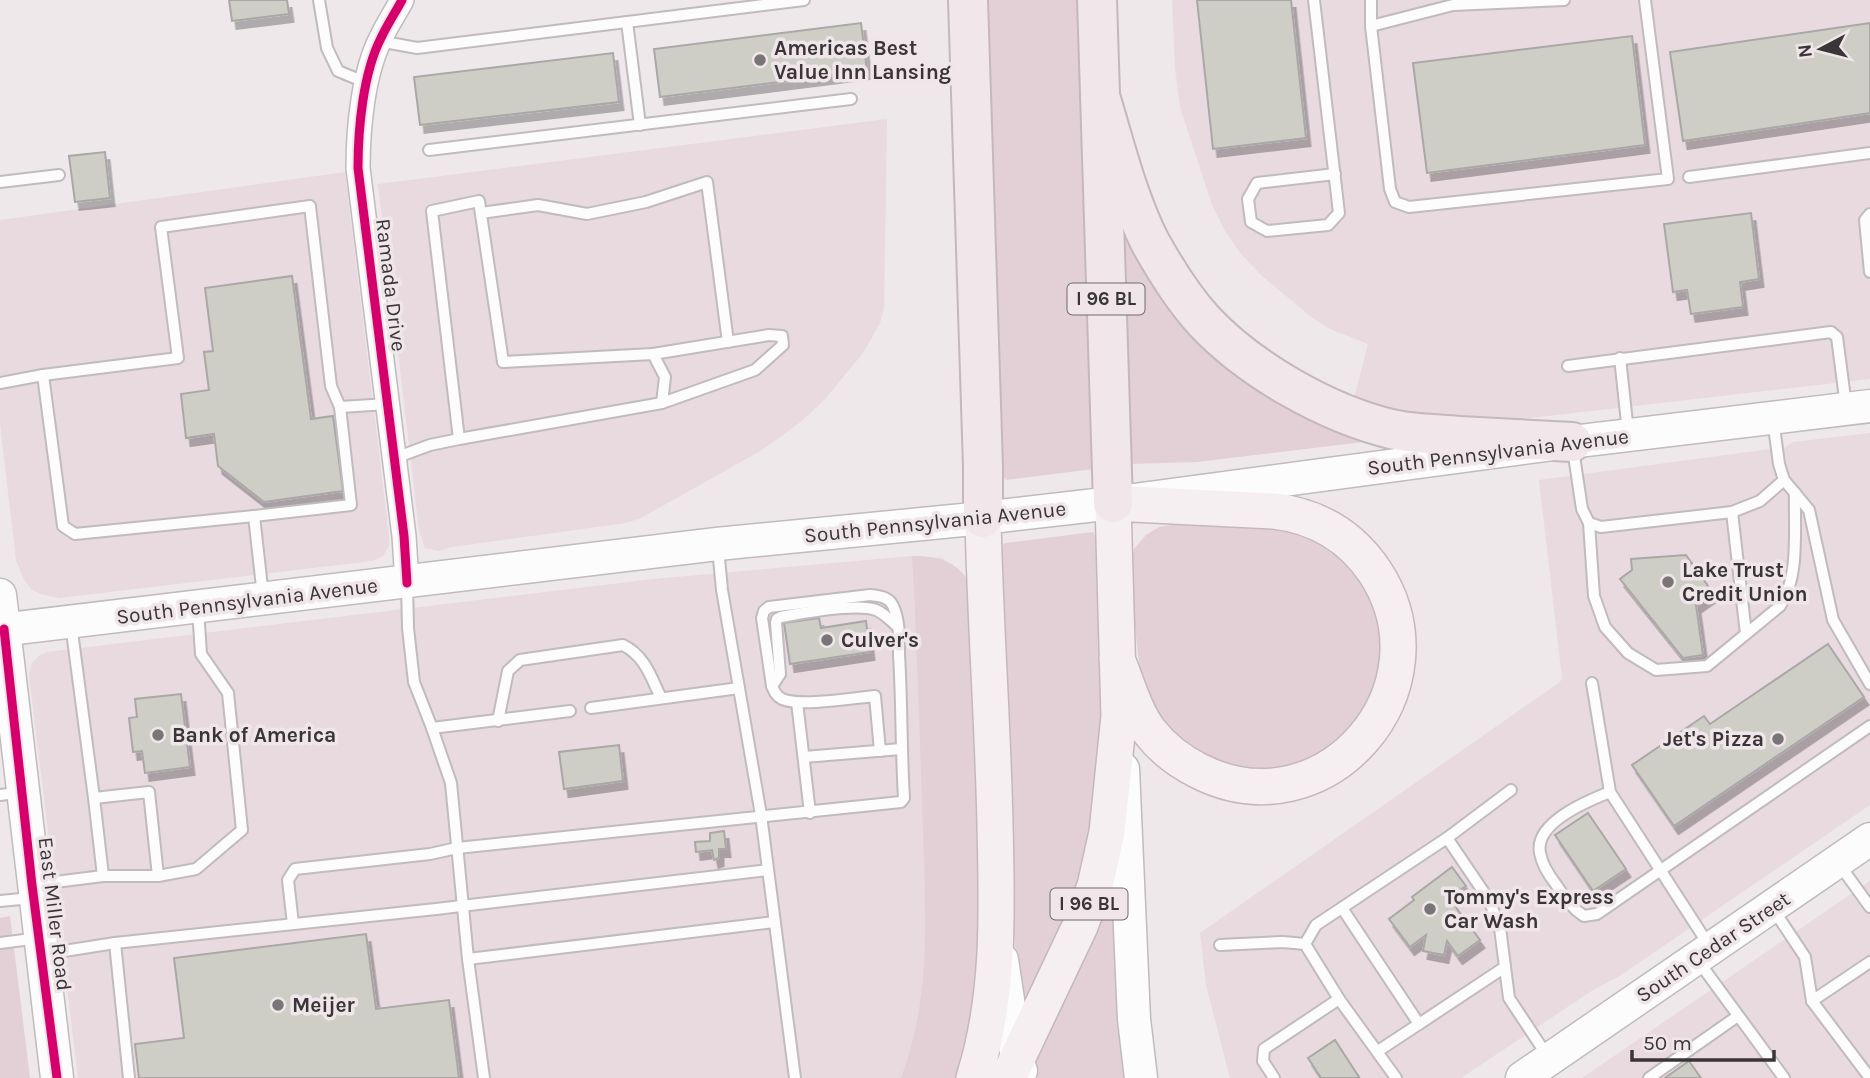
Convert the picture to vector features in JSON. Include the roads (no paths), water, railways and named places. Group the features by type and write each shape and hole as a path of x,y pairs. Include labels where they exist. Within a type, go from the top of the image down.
{"highway":[{"path":"968,0 983,518"},
{"name":"I 96 BL","path":"1097,0 1113,503"},
{"path":"1100,96 1129,192 1162,263 1204,321 1248,360 1295,390 1349,414 1392,429 1572,442"}],"main road":[{"name":"South Pennsylvania Avenue","path":"2,630 718,544 1113,503 1572,442 1858,408"},
{"path":"1113,503 1274,511 1320,523 1352,544 1376,574 1391,605 1398,642 1389,698 1370,732 1345,757 1324,771 1300,781 1274,786 1252,787 1215,778 1168,751 1144,724 1117,659"},
{"name":"I 96 BL","path":"1016,1072 1095,886 1107,832 1119,716 1113,503"},
{"path":"983,518 997,924 1016,1072"},
{"name":"East Miller Road","path":"0,595 11,794 33,892 57,1078"},
{"path":"1119,716 1127,814 1134,1019 1141,1078"},
{"name":"South Cedar Street","path":"1522,1078 1870,839"},
{"path":"974,1078 989,1009 997,924"}],"street":[{"name":"Ramada Drive","path":"402,0 379,41 367,83 358,132 358,167 395,458 407,583"}],"lane":[{"path":"319,0 327,48 338,71 367,83"},
{"path":"379,41 417,48 804,0"},
{"path":"1314,0 1335,174 1339,213 1328,225 1267,231 1251,222 1248,200 1257,183 1335,174"},
{"path":"1371,0 1371,26 1390,188 1395,202 1409,206 1668,179 1645,0"},
{"path":"1371,26 1453,5 1564,0"},
{"path":"627,22 640,125"},
{"path":"429,150 851,99"},
{"path":"1689,177 1870,153"},
{"path":"0,182 59,175"},
{"path":"481,213 538,205 587,214 646,202 707,182 728,342"},
{"path":"395,458 430,445 459,439 662,403 755,370 783,345 782,336 769,335 653,354 503,362 479,201 432,211 459,439"},
{"path":"0,383 43,375 178,358 161,228 310,206 331,386 340,407 351,505 75,534 63,526 43,375"},
{"path":"1870,214 1865,220 1870,272"},
{"path":"1568,366 1830,332 1837,337 1858,408"},
{"path":"653,354 665,377 662,403"},
{"path":"1620,358 1629,436"},
{"path":"340,407 388,404"},
{"path":"1773,418 1779,464 1784,480 1809,510 1833,620 1870,684"},
{"path":"1572,442 1582,509 1589,523 1594,596 1605,627 1628,653 1657,670 1707,666 1780,606 1788,594 1792,578 1795,493"},
{"path":"1589,523 1601,527 1732,512 1760,501 1784,480"},
{"path":"1732,512 1746,634"},
{"path":"254,516 263,598"},
{"path":"718,544 722,590 761,815 795,1078"},
{"path":"407,583 408,628 414,682 451,783 468,959 484,1078"},
{"path":"293,924 288,880 295,869 430,854 457,848 901,802 904,798 901,749 903,709 898,627 893,606 887,598 880,596 848,596 769,607 762,618 775,694 781,699 797,702 875,696 880,751"},
{"path":"0,901 103,876 158,876 197,869 242,830 228,693 201,654 197,606"},
{"path":"71,622 103,876"},
{"path":"498,721 508,671 520,660 623,645 636,652 646,666 661,698"},
{"path":"1592,683 1610,792 1658,870 1738,1016 1784,1078"},
{"path":"591,708 739,688"},
{"path":"797,702 810,813"},
{"path":"432,727 570,711"},
{"path":"1610,792 1581,804 1544,830 1539,851 1546,871 1573,909 1584,916 1597,914 1870,726"},
{"path":"804,757 901,749"},
{"path":"1304,944 1317,925 1447,838 1511,790"},
{"path":"93,798 149,792 158,876"},
{"path":"1447,838 1489,900 1500,928 1509,998 1550,1059"},
{"path":"1838,861 1870,907"},
{"path":"0,943 41,946 115,943 768,870"},
{"path":"1772,906 1805,957 1812,1001 1870,1077"},
{"path":"1342,908 1419,1024"},
{"path":"468,959 774,922"},
{"path":"1220,945 1283,942 1304,944"},
{"path":"115,943 130,1078"},
{"path":"1304,944 1339,999 1396,1078"},
{"path":"1812,1001 1870,962"},
{"path":"1378,1051 1505,967"},
{"path":"1274,1078 1263,1061 1264,1049 1339,999"},
{"path":"1649,1078 1738,1016"}],"place":[{"name":"Americas Best Value Inn Lansing","path":"760,60"},
{"name":"Lake Trust Credit Union","path":"1668,582"},
{"name":"Culver's","path":"827,640"},
{"name":"Bank of America","path":"158,735"},
{"name":"Jet's Pizza","path":"1778,739"},
{"name":"Tommy's Express Car Wash","path":"1430,909"},
{"name":"Meijer","path":"278,1005"}]}
